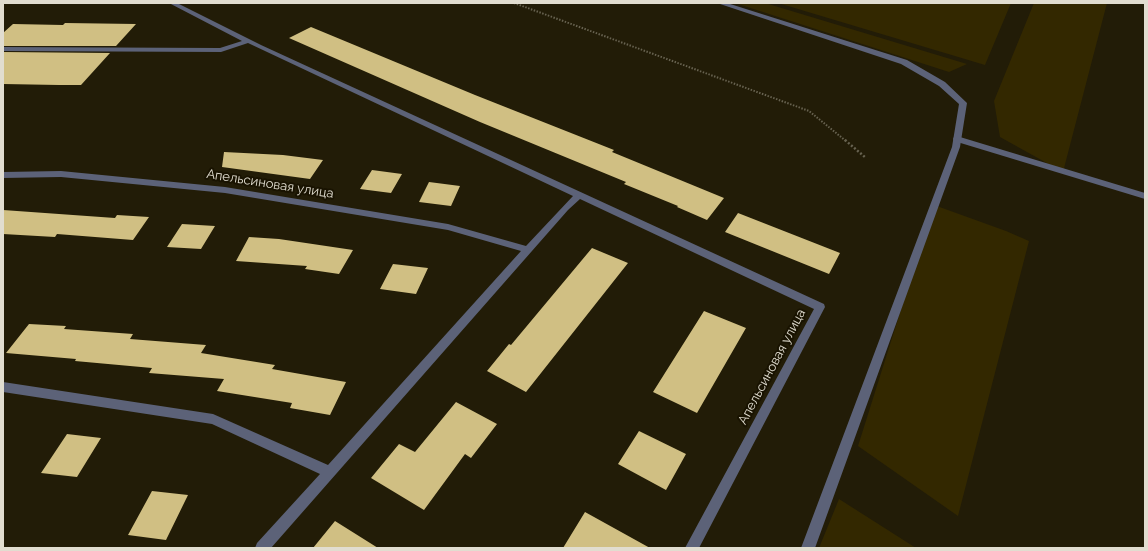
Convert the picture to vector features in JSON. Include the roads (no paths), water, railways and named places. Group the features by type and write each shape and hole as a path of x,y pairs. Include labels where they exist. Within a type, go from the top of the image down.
{"street":[{"name":"Апельсиновая улица","path":"172,3 248,41 820,307 692,548"},
{"path":"720,3 904,62 942,84 963,103 956,147 808,548"},
{"path":"3,49 221,50 248,41"},
{"path":"957,139 1145,196"},
{"name":"Апельсиновая улица","path":"3,175 61,174 225,190 448,227 528,250"},
{"path":"262,548 579,195"},
{"path":"3,387 213,419 330,472"}]}
